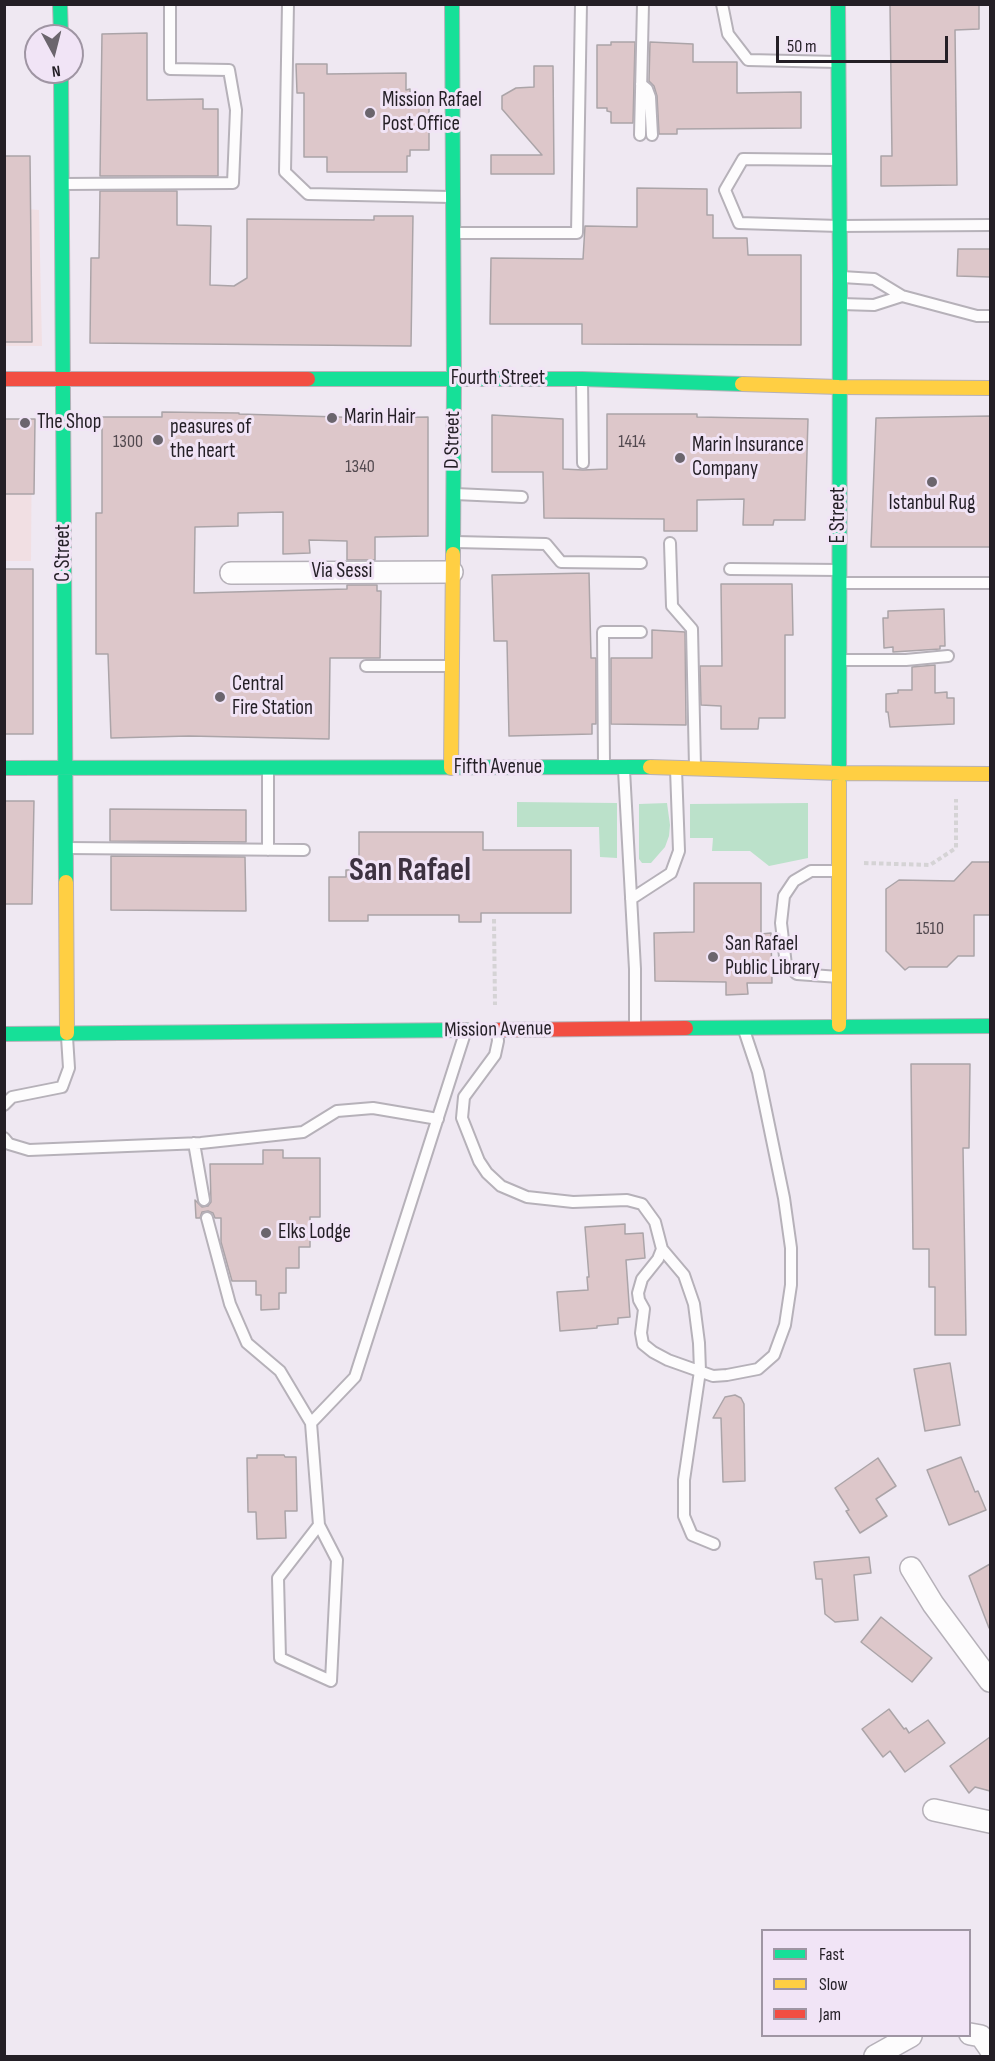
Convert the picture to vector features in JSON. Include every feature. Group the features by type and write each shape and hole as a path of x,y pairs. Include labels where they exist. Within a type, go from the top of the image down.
{"street":[{"path":"60,4 61,24"},
{"name":"D Street","path":"452,4 454,379 452,768"},
{"name":"E Street","path":"838,4 839,1026"},
{"name":"C Street","path":"61,84 67,1033"},
{"name":"Fourth Street","path":"4,379 582,379 839,387 990,387"},
{"name":"Via Sessi","path":"231,573 452,572"},
{"name":"Fifth Avenue","path":"4,768 696,767 840,773 990,774"},
{"name":"Mission Avenue","path":"4,1034 743,1026 990,1026"},
{"path":"911,1568 933,1604 990,1682"},
{"path":"934,1810 990,1822"},
{"path":"971,2034 981,2036 990,2049"},
{"path":"874,2056 910,2037"}],"lane":[{"path":"62,184 233,183 236,110 229,70 170,69 171,4"},
{"path":"288,4 285,172 308,194 453,197"},
{"path":"453,233 577,233 581,4"},
{"path":"640,135 643,4"},
{"path":"722,4 728,34 748,60 838,62"},
{"path":"641,84 647,89 650,97 652,135"},
{"path":"838,160 743,159 725,190 739,223 839,226 990,225"},
{"path":"840,277 874,279 902,296 977,316 990,316"},
{"path":"840,304 874,305 902,296"},
{"path":"582,379 583,463"},
{"path":"452,494 522,497"},
{"path":"452,542 546,544 561,562 641,563"},
{"path":"670,543 672,606 692,629 696,767"},
{"path":"730,569 990,583"},
{"path":"604,767 603,632 641,632"},
{"path":"839,660 906,660 948,657"},
{"path":"366,666 453,666"},
{"path":"624,767 635,969 635,1028"},
{"path":"631,899 671,873 679,850 676,767"},
{"path":"268,768 268,850"},
{"path":"66,848 304,850"},
{"path":"839,978 796,974 786,965 781,923 784,896 794,881 811,871 840,867"},
{"path":"662,1249 658,1259 642,1279 638,1293 644,1310 641,1333 643,1344 653,1353 713,1376 758,1369 774,1355 785,1325 791,1285 791,1248 784,1198 758,1072 743,1026"},
{"path":"497,1029 498,1041 495,1055 464,1097 462,1118 479,1161 487,1173 501,1186 527,1197 573,1202 627,1200 642,1204 656,1222 662,1249 684,1275 694,1304 700,1371 684,1480 684,1516 692,1535 714,1544"},
{"path":"311,1424 355,1377 466,1030"},
{"path":"4,1105 12,1097 62,1087 69,1068 67,1033"},
{"path":"4,1138 9,1144 29,1150 194,1143 303,1132 337,1111 374,1108 438,1119"},
{"path":"194,1143 204,1200"},
{"path":"207,1218 230,1304 247,1344 280,1371 311,1424 319,1525 337,1560 331,1682 280,1658 278,1578 319,1525"}],"path":[{"path":"840,867 930,865 956,848 956,774"},
{"path":"494,919 495,1006"}],"shaded area":[{"path":"4,207 39,210 42,346 5,346"},
{"path":"5,420 32,424 31,561 5,561"}],"green space":[{"path":"517,802 617,803 617,858 600,857 599,827 517,827"},
{"path":"667,803 670,825 665,847 651,863 642,863 639,859 639,804"},
{"path":"808,803 808,858 769,866 750,851 712,851 713,838 690,838 690,804"}],"building":[{"path":"890,4 979,4 979,29 955,30 957,185 881,186 881,156 892,156"},
{"path":"147,33 147,100 203,99 203,109 218,109 218,176 100,176 102,34"},
{"path":"611,42 635,42 633,123 611,123 611,112 607,111 607,108 597,108 597,45 611,45"},
{"path":"650,42 693,44 693,62 737,62 737,93 801,92 801,128 677,129 677,134 659,134 657,96 654,86 649,81"},
{"path":"296,64 327,64 327,74 406,73 406,90 410,89 410,96 429,96 429,150 410,150 410,156 407,156 407,172 327,172 327,157 304,157 304,93 297,93"},
{"path":"534,66 553,66 554,174 491,174 491,155 542,155 502,109 502,96 516,88 534,87"},
{"path":"4,156 30,156 32,342 4,342"},
{"path":"637,188 707,189 707,215 713,215 713,238 747,238 748,255 801,255 801,345 582,344 582,324 490,324 491,258 583,259 585,226 637,227"},
{"path":"100,191 177,191 177,225 211,226 210,285 234,286 247,278 247,219 374,220 374,216 413,216 411,346 90,343 91,258 99,258"},
{"path":"958,249 990,249 990,277 957,276"},
{"path":"162,412 371,418 428,417 428,536 375,537 375,560 347,560 347,541 309,540 310,553 283,554 283,512 238,513 238,526 195,527 194,593 347,589 347,585 377,585 377,591 381,591 380,658 330,658 329,739 189,736 111,738 108,654 96,654 96,513 102,513 102,417 162,417"},
{"path":"607,414 697,414 697,417 808,419 805,520 774,520 773,525 743,525 744,499 697,500 697,531 664,531 664,519 544,518 543,472 492,472 492,415 563,419 563,469 583,470 607,469"},
{"name":"Istanbul Rug","path":"990,416 990,547 871,547 876,418"},
{"path":"4,419 35,419 34,494 4,494"},
{"path":"4,569 33,569 33,734 4,734"},
{"path":"589,573 591,658 596,658 596,724 592,724 592,734 509,736 507,641 494,641 492,575"},
{"path":"721,584 792,584 793,635 785,635 785,718 759,718 758,729 721,729 721,706 701,705 700,666 722,666"},
{"path":"944,609 945,646 940,646 940,649 893,652 893,647 884,648 883,618 888,618 888,611"},
{"path":"652,630 685,632 686,725 611,724 611,658 652,658"},
{"path":"935,665 935,693 947,692 947,698 954,698 954,724 890,727 888,712 886,712 886,694 898,693 898,690 912,690 912,667"},
{"path":"4,801 34,801 32,904 4,904"},
{"path":"110,809 246,810 246,842 110,841"},
{"path":"359,832 483,832 483,850 571,850 571,913 481,913 481,922 459,922 459,915 368,915 368,921 329,921 329,877 346,877 346,870 359,870"},
{"path":"111,856 245,857 246,911 111,910"},
{"path":"972,862 990,862 990,915 974,915 974,956 958,956 947,967 909,967 905,970 886,951 886,889 899,880 954,881"},
{"name":"San Rafael Public Library","path":"694,883 761,883 761,934 771,933 772,983 747,983 748,994 726,995 726,982 655,981 654,933 694,932"},
{"path":"911,1064 970,1064 969,1148 963,1148 966,1335 935,1335 935,1287 929,1287 929,1249 913,1249"},
{"name":"Elks Lodge","path":"263,1150 283,1150 283,1158 320,1158 320,1217 310,1217 310,1247 299,1247 299,1268 286,1268 286,1293 279,1293 279,1309 261,1310 261,1295 256,1295 256,1281 232,1281 221,1242 221,1218 215,1218 213,1213 208,1211 202,1212 200,1218 196,1218 195,1200 202,1207 208,1206 211,1202 210,1164 263,1164"},
{"path":"625,1224 625,1234 643,1233 645,1258 626,1260 630,1317 618,1318 618,1324 560,1331 557,1292 588,1290 585,1227"},
{"path":"950,1363 960,1425 925,1431 914,1369"},
{"path":"735,1395 741,1398 744,1404 745,1481 723,1482 721,1418 713,1418 725,1397"},
{"path":"257,1455 296,1457 297,1511 285,1511 286,1538 257,1539 256,1512 248,1512 247,1458 257,1458"},
{"path":"961,1457 975,1492 978,1491 986,1510 949,1525 927,1470"},
{"path":"878,1458 896,1486 876,1499 887,1516 860,1533 835,1488"},
{"path":"869,1557 871,1573 854,1575 858,1620 835,1622 825,1614 822,1579 816,1579 814,1562"},
{"path":"990,1564 990,1628 989,1628 969,1576"},
{"path":"881,1617 932,1658 912,1682 861,1642"},
{"path":"889,1709 909,1733 928,1720 945,1743 905,1772 890,1751 883,1757 862,1729"},
{"path":"990,1737 990,1791 975,1787 969,1793 950,1766"}],"traffic: fast":[{"path":"60,4 61,24"},
{"path":"452,4 453,554"},
{"path":"838,4 839,782"},
{"path":"61,84 66,882"},
{"path":"308,379 582,379 742,384"},
{"path":"4,768 650,767"},
{"path":"686,1028 990,1026"},
{"path":"4,1034 466,1030"}],"traffic: slow":[{"path":"742,384 990,388"},
{"path":"451,768 453,554"},
{"path":"650,767 840,773 990,774"},
{"path":"839,782 839,1025"},
{"path":"66,882 67,1033"}],"traffic: jam":[{"path":"4,379 308,379"},
{"path":"497,1030 686,1028"}],"place":[{"name":"Mission Rafael Post Office","path":"370,113"},
{"name":"Marin Hair","path":"332,418"},
{"name":"The Shop","path":"25,423"},
{"name":"peasures of the heart","path":"158,440"},
{"name":"Marin Insurance Company","path":"680,458"},
{"name":"Istanbul Rug","path":"932,482"},
{"name":"Central Fire Station","path":"220,697"},
{"name":"San Rafael Public Library","path":"713,957"},
{"name":"Elks Lodge","path":"266,1233"}],"district":[{"name":"San Rafael","path":"410,872"}]}
